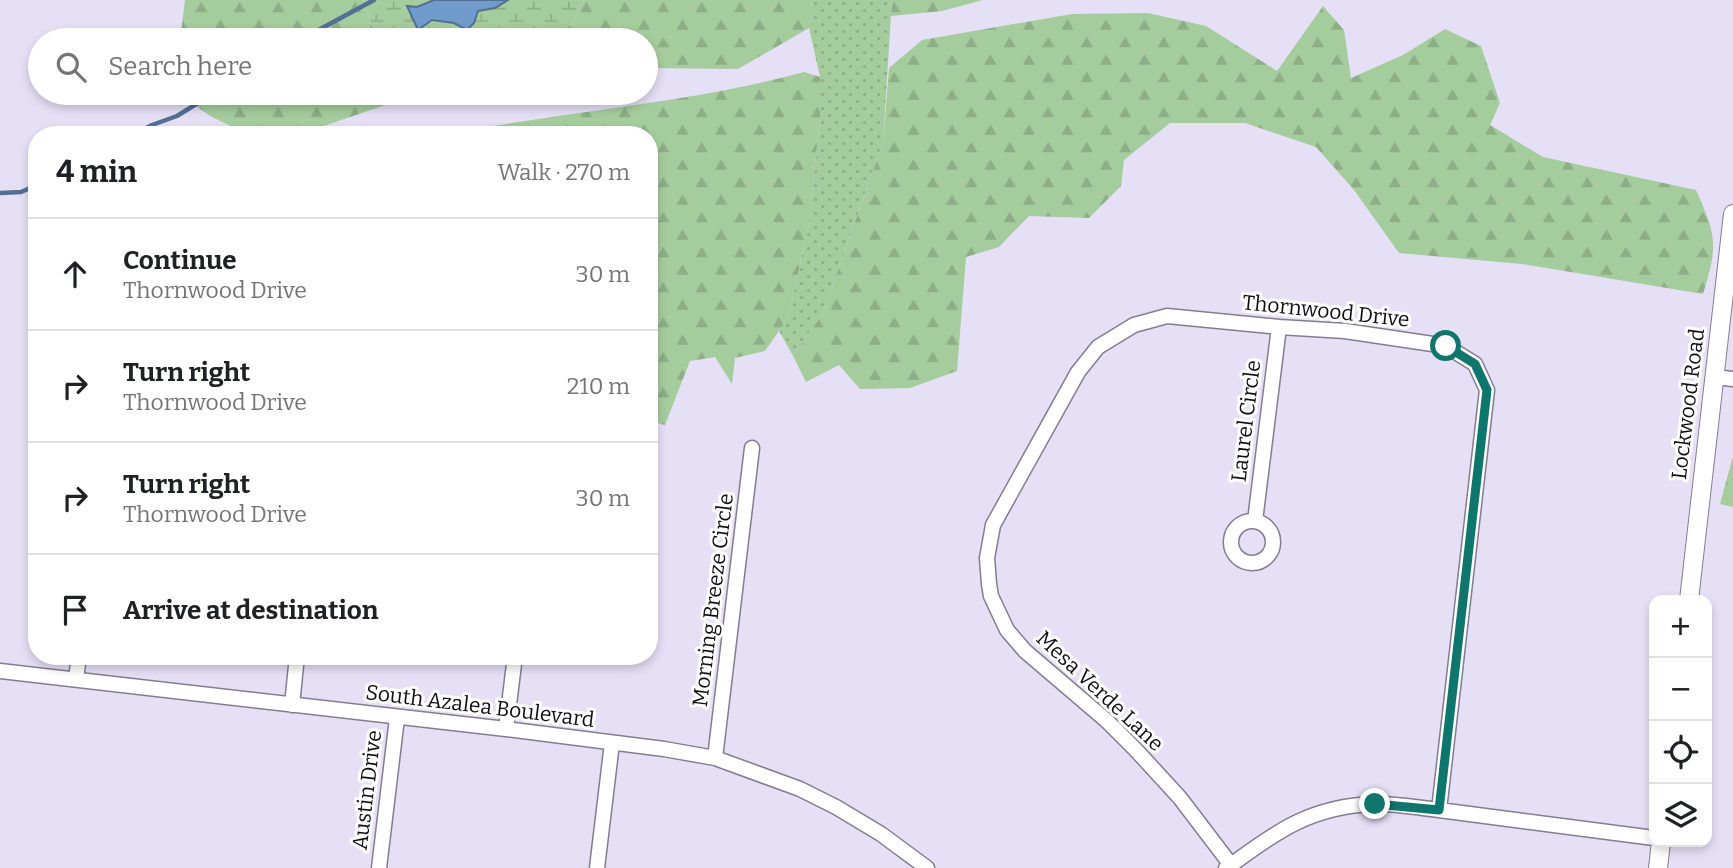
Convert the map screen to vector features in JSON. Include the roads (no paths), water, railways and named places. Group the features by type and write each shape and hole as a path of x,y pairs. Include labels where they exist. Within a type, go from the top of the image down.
{"street":[{"name":"Lockwood Road","path":"1690,595 1733,214"},
{"name":"Thornwood Drive","path":"993,524 1079,372 1098,347 1134,326 1167,316 1345,331 1446,346 1475,364 1487,390 1439,810"},
{"name":"Laurel Circle","path":"1255,521 1279,327"},
{"path":"1714,377 1733,379"},
{"name":"Morning Breeze Circle","path":"715,758 752,448"},
{"name":"Mesa Verde Lane","path":"993,524 987,558 989,584 991,596 1007,630 1025,651 1107,721 1136,750 1180,798 1230,867"},
{"path":"76,679 78,665"},
{"path":"292,705 296,665"},
{"path":"506,729 514,665"},
{"name":"South Azalea Boulevard","path":"0,671 506,729 715,758 800,789 836,807 881,834 927,868"},
{"name":"Austin Drive","path":"379,868 397,718"},
{"path":"597,868 612,743"},
{"path":"1230,867 1283,828 1328,809 1375,804 1649,837"},
{"path":"1658,868 1660,847"}],"water":[{"path":"434,0 508,0 495,8 478,11 469,28 432,20 417,28 407,6 417,7"}],"waterway":[{"path":"322,28 374,0"},
{"path":"150,126 177,116 195,105"},
{"path":"0,193 28,189"}]}
